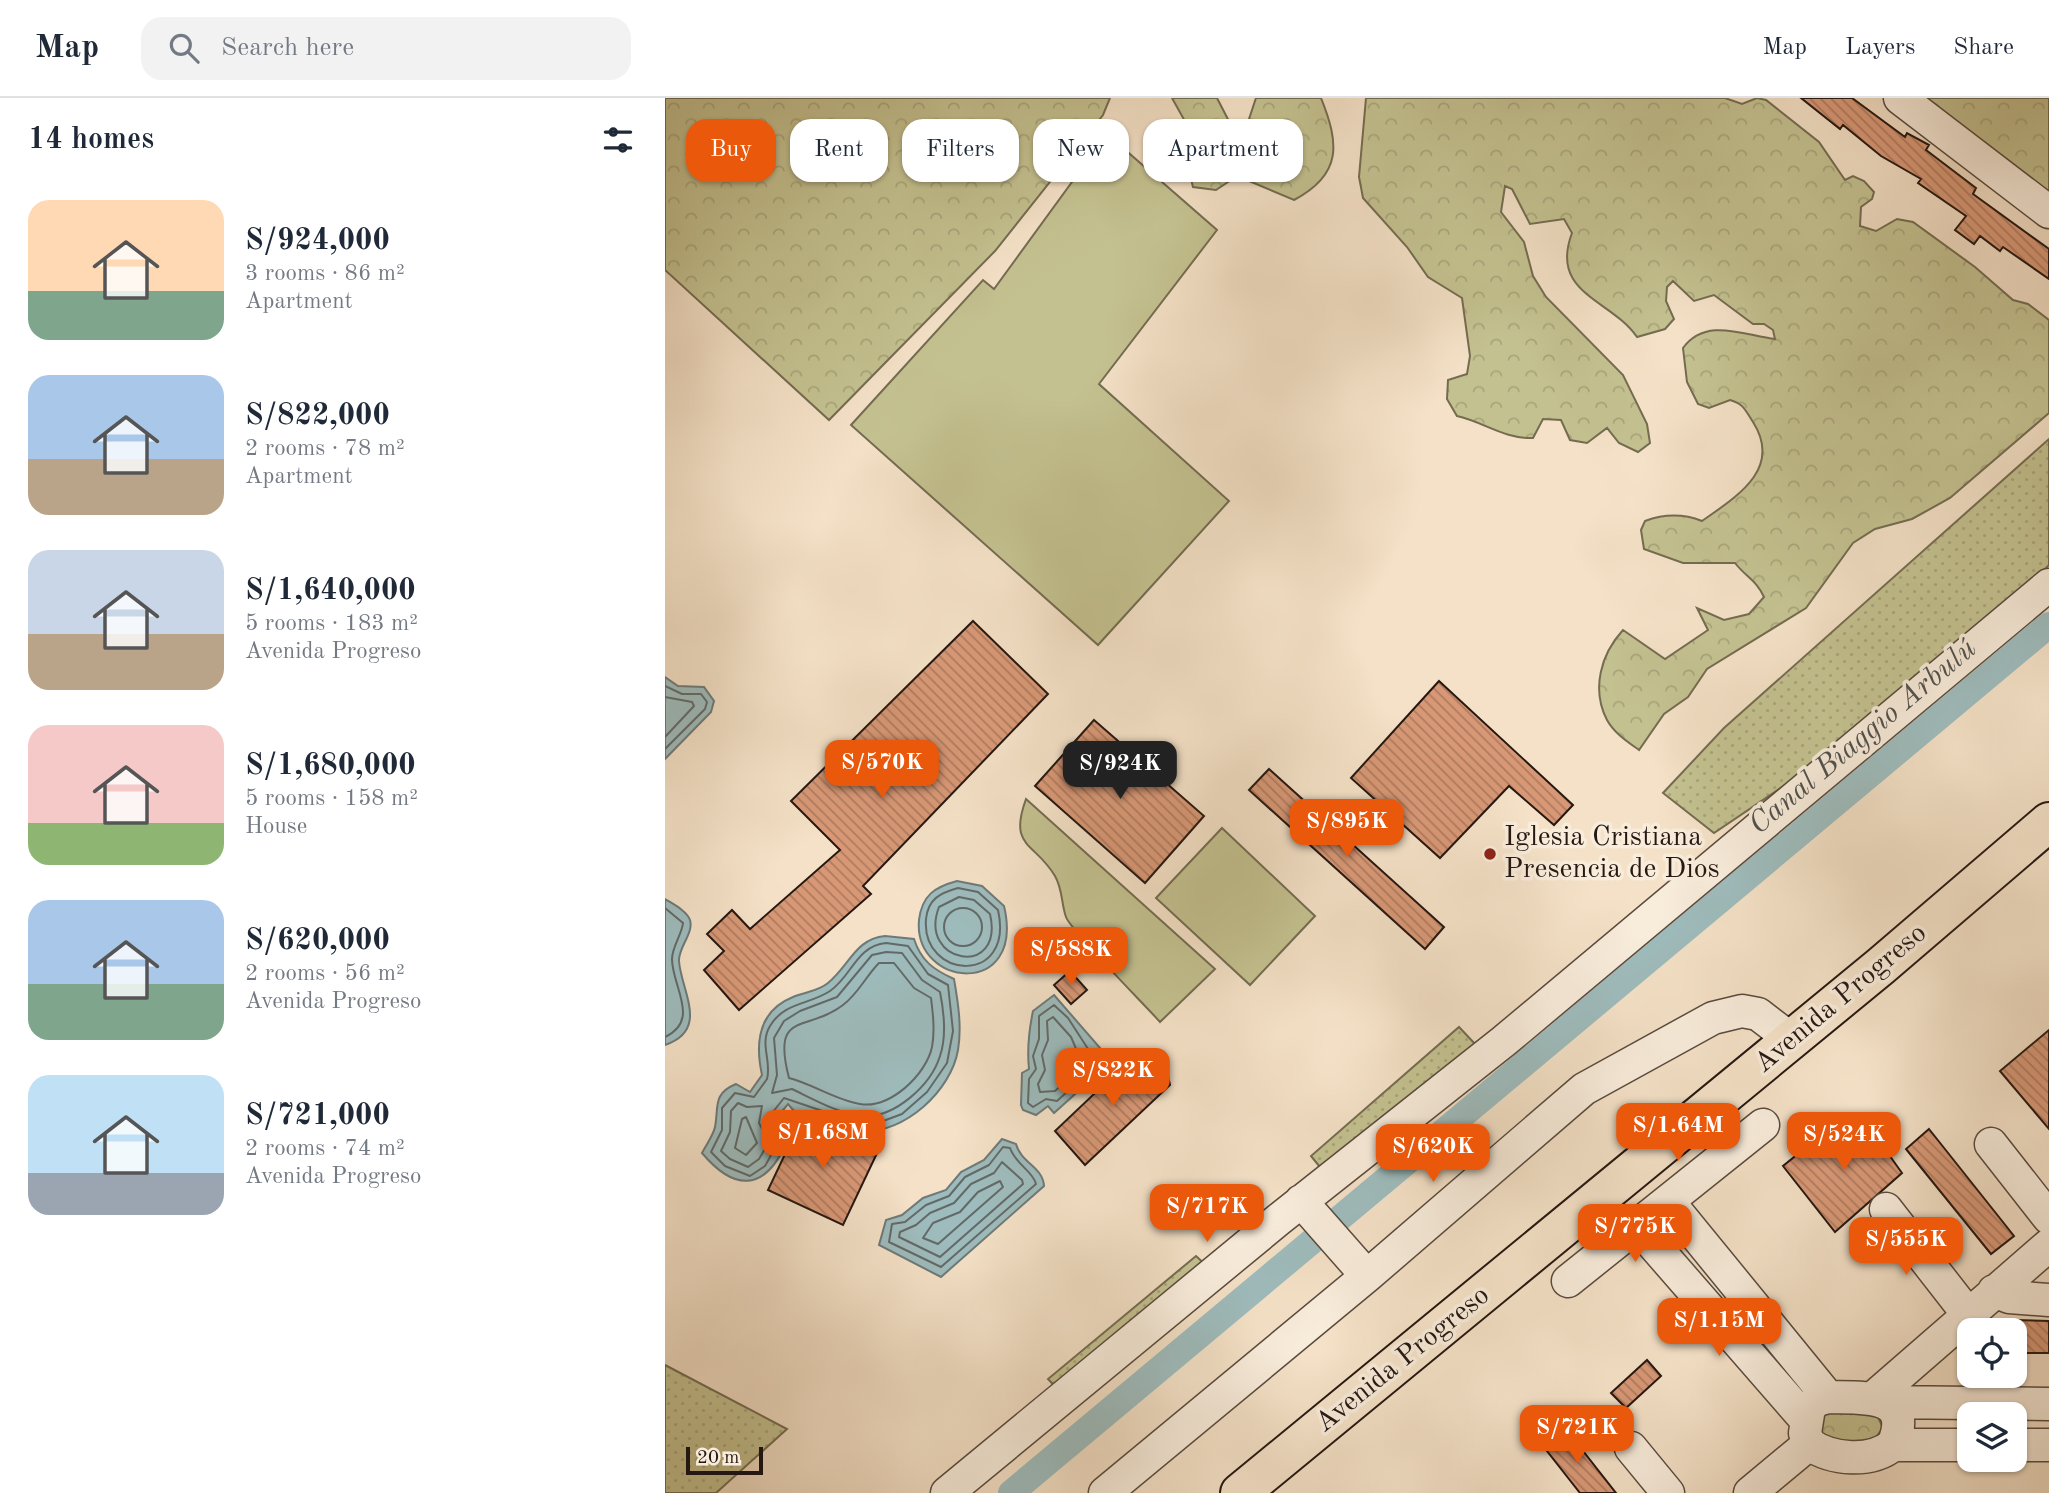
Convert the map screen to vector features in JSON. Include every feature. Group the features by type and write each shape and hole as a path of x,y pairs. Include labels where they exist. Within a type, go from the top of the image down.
{"main road":[{"name":"Avenida Progreso","path":"1240,1493 1793,1040 2049,822"}],"street":[{"path":"1900,98 2049,212"},
{"path":"947,1493 1301,1201 1504,1041 2049,585"},
{"path":"1105,1493 1367,1276 1584,1089 1713,1018 1742,1011 1758,1014 1793,1040"},
{"path":"1568,1281 1763,1125"},
{"path":"1685,1129 1713,1165"},
{"path":"1991,1144 2049,1218"},
{"path":"1301,1201 1367,1276"},
{"path":"1668,1201 1828,1397"},
{"path":"1886,1209 1968,1313"},
{"path":"1638,1227 1808,1432 1831,1456 1875,1455 1893,1445 1957,1445"},
{"path":"1564,1229 1593,1261"},
{"path":"1880,1400 1968,1313 2049,1245"},
{"path":"1994,1291 2008,1297 2049,1300"},
{"path":"1750,1493 1808,1432 1809,1408 1817,1400 1828,1397 2049,1404"},
{"path":"1880,1400 1895,1411 1899,1425 1893,1445"},
{"path":"2027,1445 2049,1445"},
{"path":"1631,1448 1668,1493"}],"green space":[{"path":"665,98 1110,98 1100,119 1033,119 1033,182 1050,182 995,251 829,420 665,270"},
{"path":"1172,98 1217,98 1228,119 1184,119"},
{"path":"1256,98 1321,98 1327,114 1333,143 1329,168 1310,190 1294,200 1251,182 1303,182 1303,119 1249,119"},
{"path":"1366,98 1725,98 1742,104 1757,98 1766,100 1819,142 1845,180 1853,176 1864,181 1874,192 1872,199 1861,207 1860,226 1876,231 1897,219 1913,222 1975,267 2013,300 2028,304 2049,320 2049,413 1950,498 1912,519 1875,529 1853,543 1806,608 1707,669 1688,697 1664,714 1639,750 1610,725 1602,708 1599,684 1601,672 1615,639 1623,630 1665,659 1708,630 1697,608 1724,620 1749,614 1764,597 1755,583 1735,563 1683,563 1644,549 1641,530 1645,521 1674,516 1702,521 1741,492 1759,468 1762,454 1761,439 1741,406 1730,400 1709,408 1698,404 1687,382 1683,348 1692,339 1714,330 1775,339 1773,330 1764,324 1753,324 1714,295 1694,301 1673,281 1667,287 1666,301 1674,319 1665,329 1637,337 1626,324 1586,294 1576,283 1569,270 1567,253 1572,233 1564,219 1530,224 1512,189 1505,186 1501,212 1524,242 1533,276 1546,297 1623,375 1647,424 1650,443 1638,452 1619,443 1607,428 1587,443 1570,440 1561,420 1543,419 1533,438 1523,438 1457,416 1447,399 1448,380 1467,374 1470,356 1462,298 1428,277 1407,247 1363,198 1359,177"},
{"path":"1918,98 2049,98 2049,198"},
{"path":"1129,153 1143,165 1143,182 1162,182 1217,230 1099,384 1229,501 1098,645 851,425 983,280 994,289 1072,182 1129,182"},
{"path":"1192,182 1228,182 1216,190 1193,187"},
{"path":"2049,439 2049,565 2018,597 1794,779 1714,833 1663,793 1724,728"},
{"path":"1026,799 1215,969 1160,1022 1094,952 1066,917 1055,876 1022,836 1021,815"},
{"path":"1222,828 1315,916 1250,985 1156,898"},
{"path":"1459,1027 1476,1045 1324,1172 1311,1156"},
{"path":"1196,1256 1209,1268 1059,1391 1048,1379"},
{"path":"665,1365 787,1429 716,1493 665,1493"},
{"path":"1874,1408 1883,1428 1872,1442 1843,1444 1819,1439 1820,1410"}],"water":[{"path":"665,677 678,686 704,687 714,701 711,712 665,759"},
{"path":"957,881 982,886 1004,906 1006,936 999,957 985,969 967,973 949,970 933,960 922,943 919,920 923,904 931,893"},
{"path":"665,899 686,914 691,925 679,956 690,1020 679,1038 665,1045"},
{"path":"885,936 914,939 929,964 954,979 960,1032 954,1065 946,1080 936,1094 909,1118 878,1130 845,1128 794,1111 788,1104 774,1121 780,1126 786,1144 768,1171 748,1181 737,1180 726,1174 702,1153 714,1130 718,1102 723,1092 736,1084 750,1092 762,1075 759,1051 766,1019 781,1003 824,986 860,947 875,938"},
{"path":"1054,995 1100,1048 1095,1060 1086,1066 1085,1071 1093,1078 1054,1113 1048,1106 1036,1115 1023,1110 1021,1105 1022,1073 1029,1069 1033,1011"},
{"path":"1002,1139 1016,1144 1022,1156 1040,1174 1044,1186 941,1277 879,1245 886,1220 902,1215 923,1198 946,1190 961,1172 984,1160"}],"building":[{"path":"1801,98 1852,98 1905,137 1907,133 1929,145 1926,150 1976,188 1973,194 2049,249 2049,279 2003,247 2000,251 1980,236 1974,244 1955,230 1966,216 1918,183 1921,179 1881,156 1843,125 1840,129"},
{"path":"973,621 1048,694 863,886 871,894 739,1010 704,970 724,951 707,934 732,910 750,929 840,850 791,801"},
{"path":"1439,681 1573,805 1554,825 1509,786 1440,858 1351,778"},
{"path":"1094,720 1204,816 1145,883 1035,786"},
{"path":"1269,769 1444,927 1425,949 1249,790"},
{"path":"1070,971 1087,990 1071,1004 1054,985"},
{"path":"2049,1030 2049,1129 2000,1071"},
{"path":"1135,1055 1152,1068 1166,1066 1170,1085 1085,1165 1055,1131"},
{"path":"804,1114 879,1149 843,1225 768,1190"},
{"path":"1860,1114 1902,1173 1835,1232 1783,1166 1819,1137 1823,1143"},
{"path":"1929,1129 2014,1236 1991,1254 1906,1149"},
{"path":"2027,1320 2049,1321 2049,1353 2027,1353"},
{"path":"1647,1360 1661,1376 1626,1408 1611,1393"},
{"path":"1565,1428 1616,1493 1580,1493 1543,1446"}],"waterway":[{"name":"Canal Biaggio Arbulú","path":"1011,1493 2049,625"}],"place":[{"name":"Iglesia Cristiana Presencia de Dios","path":"1490,854"}]}
